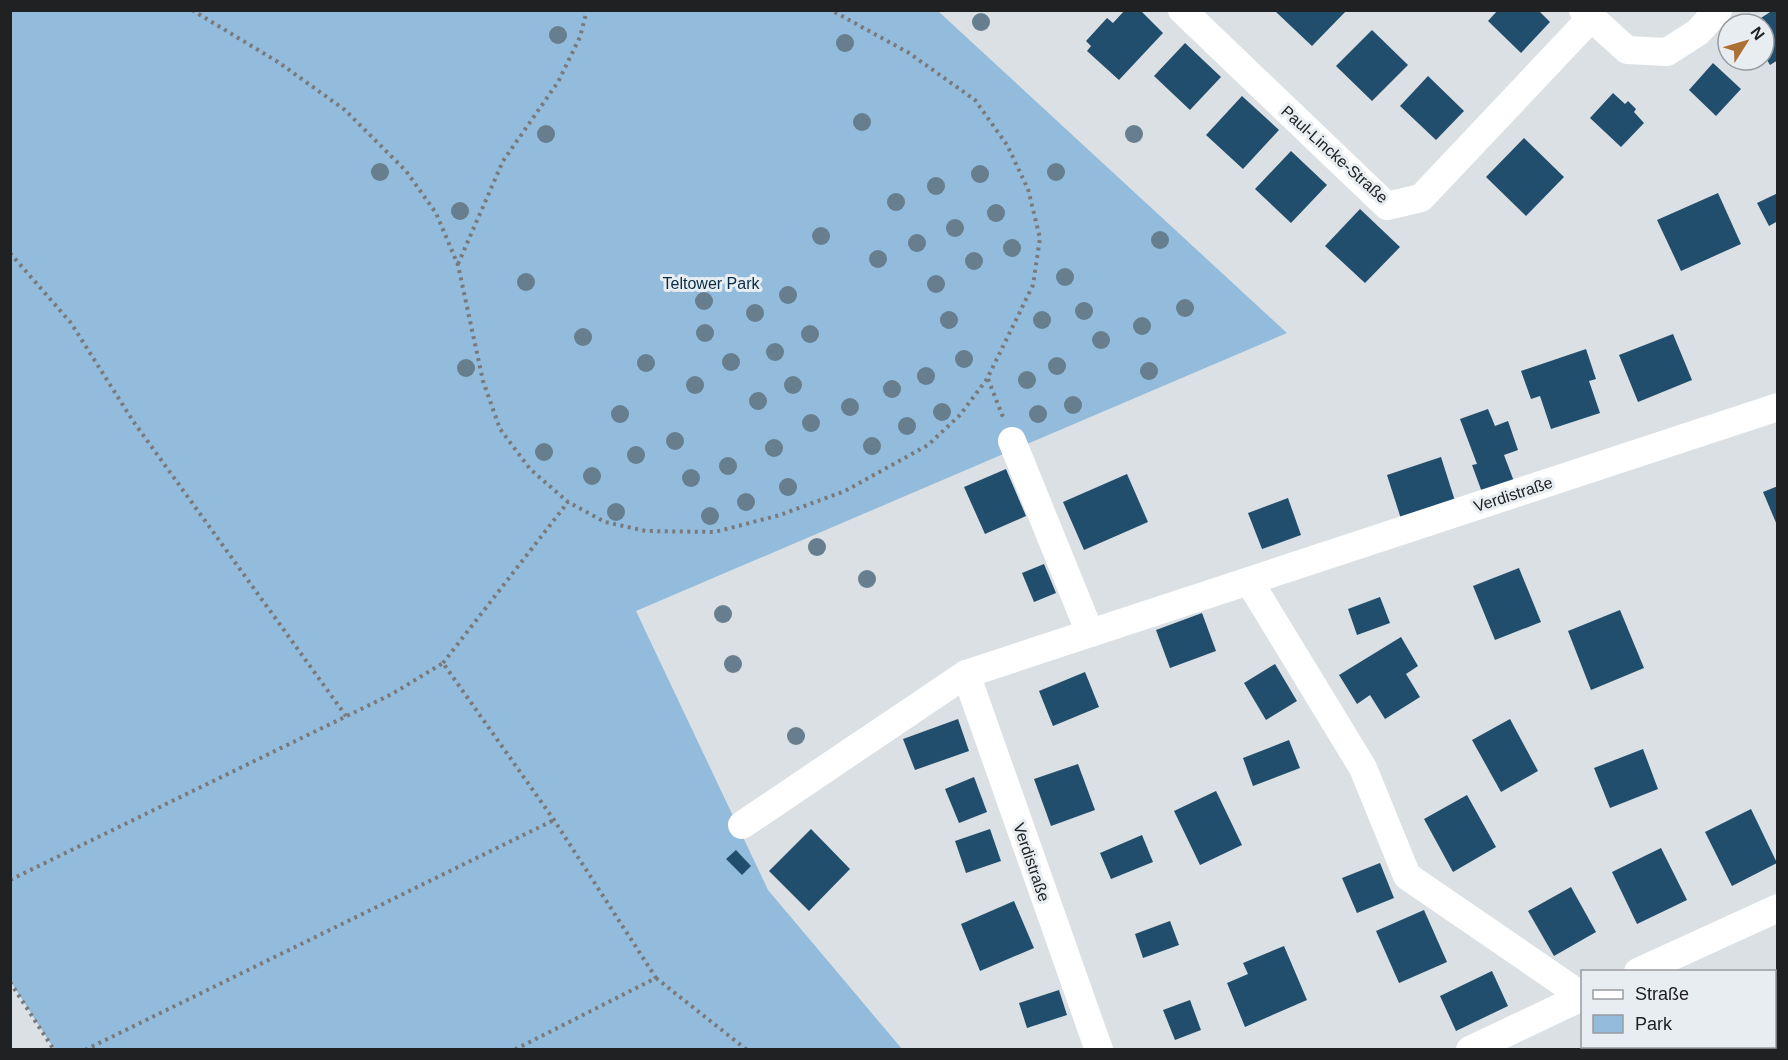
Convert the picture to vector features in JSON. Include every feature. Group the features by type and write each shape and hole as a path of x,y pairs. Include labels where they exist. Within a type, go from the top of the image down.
{"street":[{"name":"Paul-Lincke-Straße","path":"1182,10 1387,206 1421,198 1587,14"},
{"path":"1587,14 1627,50 1667,52 1698,32 1718,10"},
{"name":"Verdistraße","path":"742,825 966,674 1778,407"},
{"path":"1012,441 1090,633"},
{"path":"1249,581 1363,768 1407,876 1581,995"},
{"name":"Verdistraße","path":"966,674 1099,1050"},
{"path":"1642,970 1778,908"},
{"path":"1470,1050 1581,996"}],"path":[{"path":"192,10 278,62 345,110 406,171 436,213 458,265 483,381 500,429 530,470 568,502 605,522 646,531 715,532 780,515 845,491 928,446 960,415 987,379 1033,285 1040,238 1028,189 1007,145 975,100 909,52 831,10"},
{"path":"458,265 502,161 558,82 580,37 587,10"},
{"path":"10,253 71,323 134,421 346,716"},
{"path":"987,379 1012,441"},
{"path":"10,880 392,694 443,663 568,502"},
{"path":"443,663 554,820 656,978 747,1050"},
{"path":"85,1050 554,820"},
{"path":"514,1050 656,978"},
{"path":"10,982 54,1050"}],"green space":[{"name":"Teltower Park","path":"11,11 938,11 1287,333 636,611 768,890 902,1049 54,1049 11,982"}],"building":[{"path":"1125,10 1140,10 1163,33 1119,80 1087,51 1091,46 1086,41 1107,18 1113,23"},
{"path":"1278,10 1347,10 1312,46 1276,12"},
{"path":"1498,10 1538,10 1550,22 1521,53 1488,21"},
{"path":"1778,10 1778,60 1776,61 1776,12 1770,12"},
{"path":"1372,30 1408,65 1372,101 1336,66"},
{"path":"1185,43 1221,77 1190,110 1154,76"},
{"path":"1713,63 1716,66 1716,72 1723,72 1741,89 1716,116 1689,90"},
{"path":"1428,76 1464,111 1436,140 1400,106"},
{"path":"1613,93 1625,104 1628,101 1644,123 1621,147 1590,118"},
{"path":"1242,96 1279,130 1243,169 1206,135"},
{"path":"1524,138 1564,177 1526,216 1486,177"},
{"path":"1291,151 1327,185 1291,223 1255,189"},
{"path":"1718,193 1741,244 1681,271 1657,220"},
{"path":"1778,193 1778,221 1769,226 1757,203"},
{"path":"1360,209 1400,247 1365,283 1325,246"},
{"path":"1673,334 1692,380 1638,402 1619,355"},
{"path":"1586,349 1596,379 1589,381 1600,413 1551,429 1540,396 1531,399 1521,371"},
{"path":"1488,409 1495,426 1508,421 1518,450 1504,455 1515,484 1483,495 1472,465 1477,464 1460,419"},
{"path":"1441,457 1456,504 1402,522 1387,475"},
{"path":"1006,469 1026,516 985,534 964,487"},
{"path":"1127,474 1148,522 1084,550 1063,502"},
{"path":"1778,486 1778,525 1777,525 1763,492"},
{"path":"1288,498 1301,535 1262,549 1248,513"},
{"path":"1044,564 1056,593 1034,602 1022,573"},
{"path":"1519,568 1541,622 1495,640 1473,586"},
{"path":"1380,597 1390,623 1357,635 1348,609"},
{"path":"1620,610 1644,668 1591,690 1568,631"},
{"path":"1202,613 1216,651 1170,668 1156,630"},
{"path":"1401,637 1418,666 1406,674 1420,697 1385,719 1370,695 1357,704 1339,675"},
{"path":"1275,664 1297,701 1266,720 1244,683"},
{"path":"1085,672 1099,707 1053,726 1039,691"},
{"path":"958,719 969,751 915,770 903,739"},
{"path":"1510,719 1538,771 1501,792 1472,740"},
{"path":"1289,740 1300,768 1253,786 1243,758"},
{"path":"1643,749 1658,789 1610,808 1594,768"},
{"path":"1078,764 1095,810 1051,826 1034,779"},
{"path":"974,777 987,812 959,823 945,789"},
{"path":"1216,791 1242,845 1200,865 1174,811"},
{"path":"1467,795 1496,847 1453,872 1424,819"},
{"path":"1751,809 1777,863 1732,886 1705,832"},
{"path":"811,829 850,869 809,911 769,871"},
{"path":"990,829 1001,861 966,873 955,841"},
{"path":"1142,835 1153,862 1111,879 1100,853"},
{"path":"1661,848 1687,900 1637,924 1612,872"},
{"path":"736,850 751,866 742,875 726,859"},
{"path":"1380,863 1394,898 1357,913 1342,878"},
{"path":"1571,887 1596,932 1554,956 1528,911"},
{"path":"1014,901 1034,948 980,971 961,924"},
{"path":"1424,910 1447,962 1399,983 1376,931"},
{"path":"1170,921 1179,945 1143,958 1135,934"},
{"path":"1284,946 1307,1000 1245,1027 1227,983 1248,974 1243,963"},
{"path":"1492,971 1508,1006 1456,1031 1440,996"},
{"path":"1059,990 1067,1015 1027,1028 1019,1003"},
{"path":"1190,1000 1201,1030 1175,1040 1163,1010"},
{"path":"1596,1048 1642,1048 1643,1050 1597,1050"}]}
